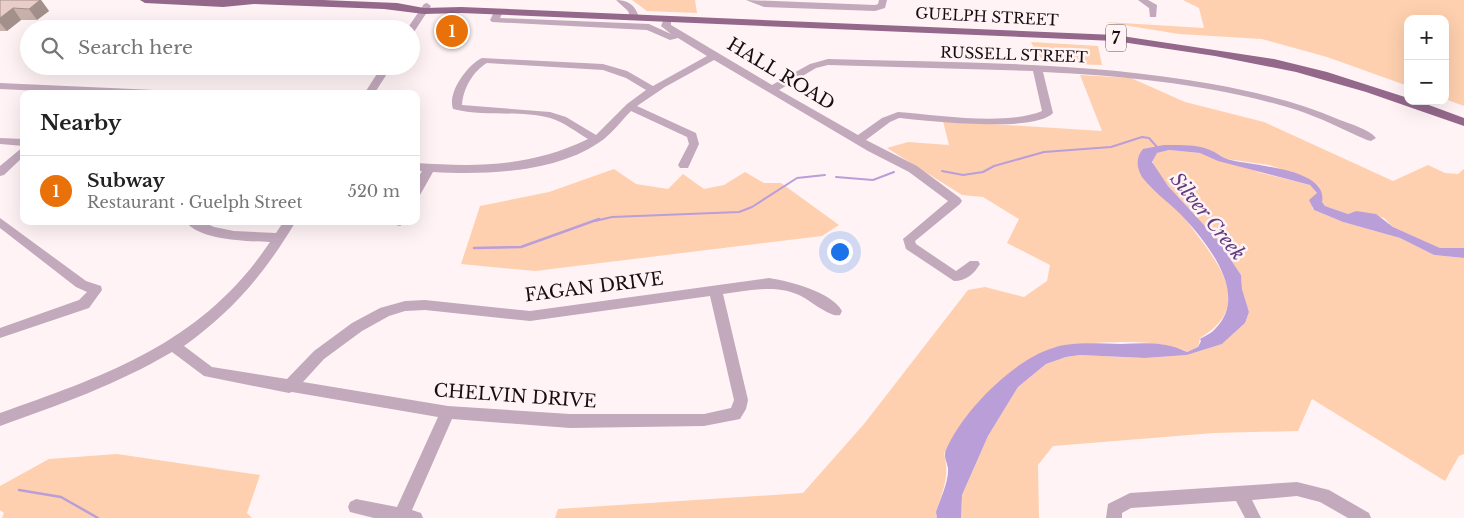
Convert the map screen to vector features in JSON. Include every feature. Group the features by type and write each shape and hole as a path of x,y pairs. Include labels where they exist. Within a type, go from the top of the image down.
{"main road":[{"name":"GUELPH STREET","path":"145,0 223,4 251,2 388,7 1115,38 1186,47 1313,73 1372,90 1464,122"},
{"name":"GUELPH STREET","path":"239,0 251,2"}],"street":[{"path":"620,0 632,10 634,17"},
{"path":"750,0 764,4 873,8 882,6 883,0"},
{"path":"1142,0 1154,7 1153,15"},
{"path":"418,20 426,9"},
{"name":"GUELPH STREET","path":"498,12 495,20 649,27"},
{"name":"HALL ROAD","path":"668,18 666,26 686,39 858,140 913,169 956,201 920,233 909,239 910,246 914,251 954,276 961,276 974,264"},
{"path":"686,39 680,27 692,19"},
{"name":"HALL ROAD","path":"649,27 659,30 670,38 686,39"},
{"path":"420,167 495,170 515,168 562,156 595,139 611,128 630,107 653,90 716,56"},
{"path":"595,139 564,120 552,116 532,112 468,110 457,107 456,101 472,68 477,62 485,60 603,66 620,70 638,79 653,90"},
{"name":"RUSSELL STREET","path":"773,89 813,66 828,62 1145,76 1234,91 1303,109 1371,138"},
{"path":"858,140 886,120 898,115 1019,121 1040,118 1048,113 1048,106 1038,70"},
{"path":"372,90 381,75"},
{"path":"0,86 88,90"},
{"path":"630,107 692,135 694,144 684,165"},
{"path":"0,141 20,143"},
{"path":"0,172 20,154"},
{"path":"420,185 429,168"},
{"path":"0,222 82,284 96,290 84,304 0,333"},
{"path":"196,225 200,228 224,234 279,238"},
{"path":"0,420 118,376 174,346 229,303 257,272 287,225"},
{"name":"FAGAN DRIVE","path":"290,387 319,355 357,327 385,312 406,306 425,305 530,316 769,283 785,284 821,300 835,311"},
{"name":"CHELVIN DRIVE","path":"174,346 209,372 448,412 570,421 704,420 735,414 739,409 741,400 715,290"},
{"path":"356,507 408,517 448,412"},
{"path":"1114,518 1114,509 1130,501 1297,489 1322,495 1363,518"},
{"path":"1241,494 1253,518"}],"shaded area":[{"path":"632,0 695,0 697,13 647,11"},
{"path":"1183,0 1464,0 1464,106 1449,100 1449,15 1404,15 1404,85 1327,57 1262,39 1179,34 1105,22 1204,28 1199,8"},
{"path":"1031,42 1098,46 1102,65 1047,63 1037,54"},
{"path":"1080,75 1131,78 1185,102 1264,122 1393,181 1428,165 1445,173 1458,174 1464,169 1464,248 1440,248 1393,227 1384,218 1356,211 1348,214 1325,206 1322,202 1319,186 1304,177 1269,165 1227,159 1210,150 1143,149 1175,203 1218,266 1225,281 1228,296 1226,311 1217,325 1200,338 1198,347 1187,352 1175,347 1159,344 1122,342 1053,348 944,453 946,476 936,512 937,518 555,518 558,509 803,493 864,424 968,290 985,287 1024,297 1047,281 1050,265 1007,243 1019,219 983,197 962,195 887,148 908,142 949,145 943,121 1102,131"},
{"path":"1164,145 1199,147 1227,159 1268,166 1301,175 1313,182 1321,190 1322,202 1325,206 1348,214 1356,211 1376,214 1393,227 1440,248 1464,248 1464,258 1434,255 1400,238 1343,222 1314,210 1309,200 1317,193 1310,185 1218,161 1200,153 1169,150 1157,153 1152,162 1168,186 1217,239 1241,275 1242,289 1249,312 1245,323 1222,344 1187,355 1145,358 1080,355 1066,357 1046,364 1018,387 988,436 962,495 961,518 937,518 936,512 946,485 948,473 945,452 954,435 976,404 990,389 1022,364 1038,354 1053,348 1078,344 1155,344 1179,348 1187,352 1198,347 1200,339 1214,330 1225,315 1228,301 1227,286 1214,257 1186,220 1147,183 1139,170 1138,159 1143,149"},
{"path":"1169,150 1200,153 1262,173 1310,185 1317,193 1312,208 1314,210 1343,222 1400,238 1434,255 1464,258 1464,454 1459,456 1445,481 1312,399 1298,431 1214,433 1053,446 1038,465 1039,518 961,518 962,495 988,436 1018,387 1046,364 1066,357 1080,355 1145,358 1187,355 1222,344 1245,323 1249,312 1242,289 1241,275 1217,239 1168,186 1154,167 1152,159 1157,153"},
{"path":"614,169 636,184 668,189 683,174 704,189 724,185 745,172 764,183 781,183 839,225 822,236 535,271 461,264 480,206 549,192"},
{"path":"117,454 260,475 247,513 252,518 2,518 4,513 0,510 0,486 49,459"}],"building":[{"path":"0,0 40,0 29,9 13,8 0,18"}],"waterway":[{"path":"942,171 963,175 983,172 994,166 1044,152 1111,147 1142,137 1149,138 1157,147"},
{"path":"836,177 873,180 894,172"},
{"path":"595,221 612,217 739,212 752,207 797,178 825,175"},
{"path":"474,248 521,247 599,219"},
{"path":"19,490 61,497 98,518"}],"place":[{"name":"Subway","path":"452,31"}],"water label":[{"name":"Silver Creek","path":"1208,216"}]}
